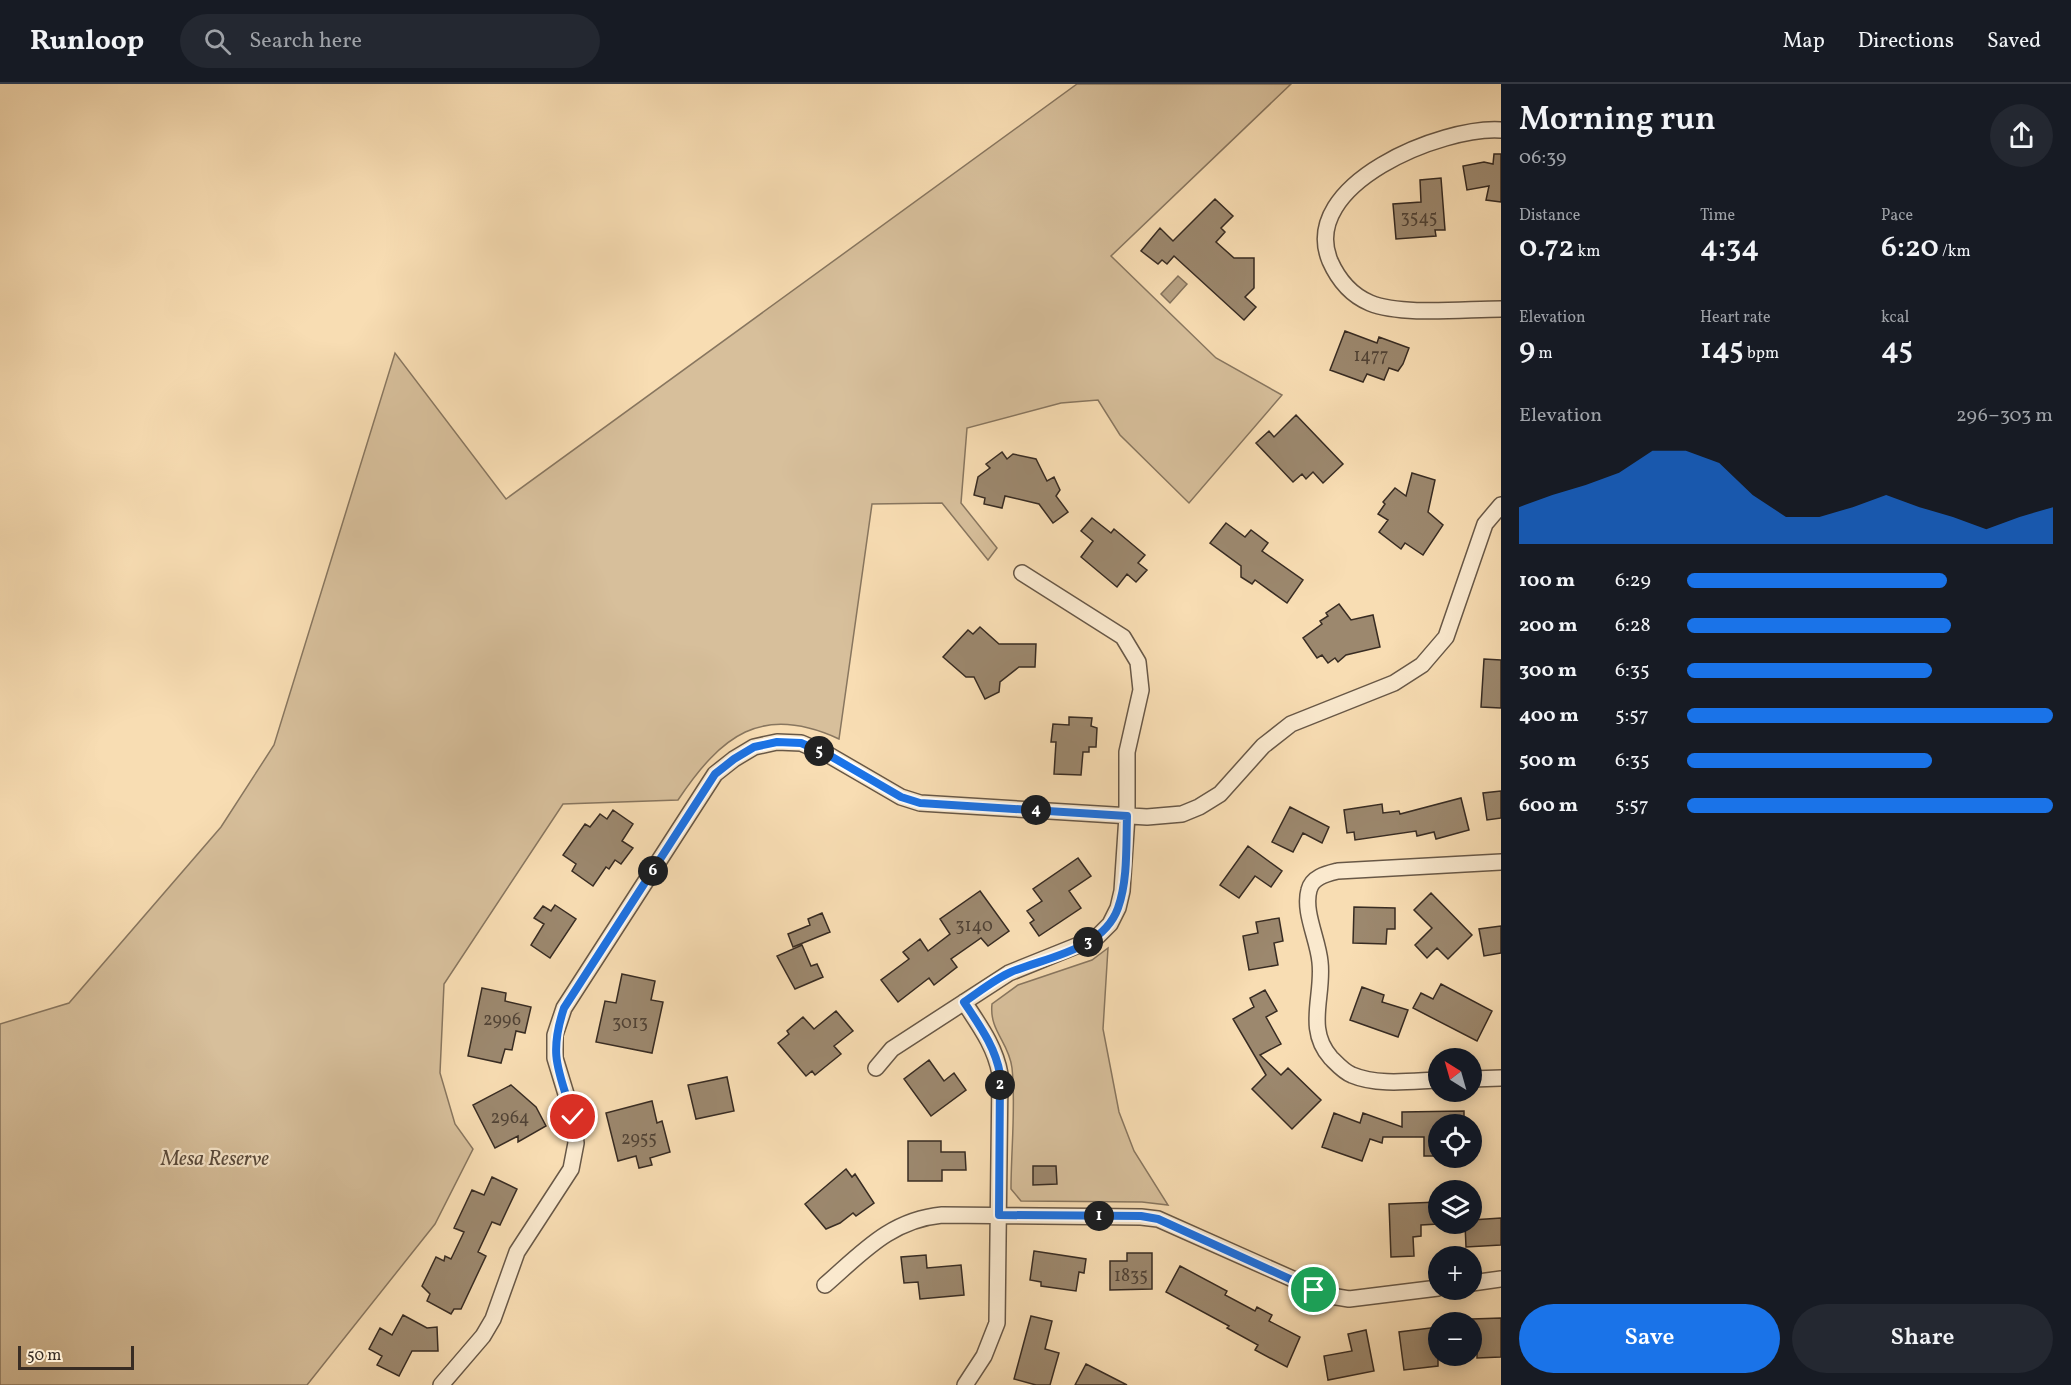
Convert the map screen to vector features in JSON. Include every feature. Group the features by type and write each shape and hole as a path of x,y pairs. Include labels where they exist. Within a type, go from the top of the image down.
{"street":[{"path":"1501,130 1488,129 1448,136 1405,153 1354,183 1342,195 1331,212 1326,231 1328,255 1336,275 1351,291 1369,303 1394,309 1501,309"},
{"path":"441,1385 483,1336 493,1318 517,1252 571,1169 576,1143 573,1117 555,1058 555,1035 564,1008 715,774 721,769 754,747 777,742 801,743 827,754 901,797 920,803 1165,817 1199,807 1220,794 1263,746 1291,724 1394,682 1422,665 1446,637 1485,524 1501,505"},
{"path":"876,1068 892,1049 1009,973 1096,938 1110,924 1118,908 1122,891 1127,816 1127,752 1141,690 1138,662 1123,637 1022,573"},
{"path":"1428,1080 1388,1081 1352,1075 1325,1052 1316,1023 1321,963 1309,905 1309,889 1322,875 1338,871 1501,862"},
{"path":"964,1002 989,1040 997,1056 1000,1074 996,1323 972,1382"},
{"path":"1482,1079 1501,1078"},
{"path":"825,1285 891,1229 907,1221 942,1215 999,1215 1141,1216 1158,1219 1331,1296 1349,1299 1428,1289"},
{"path":"1482,1282 1501,1279"}],"green space":[{"name":"Mesa Reserve","path":"1077,84 1291,84 1111,256 1216,358 1282,395 1189,503 1120,435 1098,400 1061,403 967,428 961,503 997,548 988,560 942,503 872,504 839,739 811,729 787,724 765,726 745,732 727,743 710,758 678,800 563,804 444,984 440,1073 455,1124 473,1149 435,1224 307,1385 0,1385 0,1024 69,1003 221,827 274,745 395,353 506,499"},
{"path":"1108,948 1103,1029 1119,1112 1134,1151 1168,1205 1142,1202 1021,1201 1011,1189 1012,1068 1007,1051 993,1022 992,1004 1018,985 1092,960"}],"shaded area":[{"path":"1178,276 1187,284 1170,303 1161,294"}],"building":[{"path":"1494,154 1501,154 1501,202 1486,200 1489,186 1467,190 1463,166 1484,162 1493,164"},
{"path":"1441,178 1445,230 1435,230 1436,236 1396,239 1393,204 1421,202 1420,180"},
{"path":"1215,199 1233,216 1221,228 1225,232 1216,242 1234,258 1254,258 1254,288 1245,297 1256,307 1244,320 1174,256 1167,264 1162,260 1158,264 1141,251 1160,228 1173,241"},
{"path":"1345,331 1377,343 1379,337 1409,348 1403,364 1398,371 1389,368 1384,380 1367,374 1363,382 1330,370"},
{"path":"1296,415 1343,464 1323,483 1313,472 1306,479 1302,474 1293,482 1256,443 1269,431 1274,437"},
{"path":"1002,452 1007,459 1013,454 1036,459 1047,481 1054,477 1060,490 1056,496 1068,512 1053,523 1039,504 1005,496 1002,508 984,504 985,498 974,495 978,477 990,468 986,464"},
{"path":"1412,473 1435,480 1428,512 1443,525 1423,555 1405,543 1401,549 1379,532 1388,520 1378,514 1385,504 1383,502 1395,488 1406,496"},
{"path":"1092,518 1111,533 1114,529 1145,555 1138,563 1147,570 1136,582 1127,574 1117,587 1081,557 1093,541 1081,531"},
{"path":"1226,523 1245,537 1251,530 1268,543 1262,551 1303,580 1287,603 1255,580 1252,584 1241,577 1241,566 1210,543"},
{"path":"1339,604 1351,620 1373,615 1380,647 1346,655 1338,662 1335,658 1328,663 1322,655 1317,658 1303,638 1322,624 1320,621 1328,616 1326,613"},
{"path":"980,627 999,644 1036,644 1035,667 1019,667 1000,682 999,692 985,699 974,677 966,677 943,657 968,630 973,634"},
{"path":"1484,659 1501,660 1501,708 1481,707"},
{"path":"1069,717 1092,718 1091,726 1097,728 1096,747 1089,747 1089,752 1083,752 1081,775 1054,774 1056,742 1051,742 1053,724 1069,725"},
{"path":"1501,791 1501,818 1487,820 1483,793"},
{"path":"1461,798 1469,830 1436,839 1434,832 1417,836 1416,831 1355,840 1354,832 1347,833 1344,810 1382,804 1383,813 1399,811 1400,814"},
{"path":"1290,807 1329,827 1322,843 1303,833 1293,852 1272,842"},
{"path":"613,810 633,824 622,841 633,848 621,864 615,860 609,869 606,867 593,886 572,871 576,864 563,855 585,824 590,827 600,814 607,819"},
{"path":"1248,846 1282,871 1271,887 1255,876 1239,898 1220,885"},
{"path":"1078,858 1091,876 1069,891 1081,908 1039,936 1030,923 1034,920 1027,911 1042,901 1033,889"},
{"path":"980,891 1009,931 988,946 981,938 951,959 957,967 934,985 929,978 898,1002 881,980 909,959 903,952 920,939 928,951 950,934 940,919"},
{"path":"1431,893 1472,935 1448,959 1437,948 1427,958 1415,945 1432,928 1414,910"},
{"path":"555,905 576,919 550,958 531,945 544,924 534,918 543,906 551,911"},
{"path":"1354,907 1395,908 1395,929 1387,929 1386,944 1353,943"},
{"path":"822,913 830,932 793,947 788,934 810,925 808,919"},
{"path":"1279,918 1283,941 1274,943 1278,965 1249,970 1243,936 1258,933 1256,922"},
{"path":"1501,926 1501,953 1484,956 1479,929"},
{"path":"802,945 811,966 817,964 823,977 795,989 777,956"},
{"path":"622,974 655,981 651,1000 663,1002 652,1053 596,1042 605,1001 616,1003"},
{"path":"1441,984 1492,1011 1477,1041 1413,1008 1421,993 1433,999"},
{"path":"1362,987 1384,995 1382,1002 1408,1010 1398,1037 1350,1020"},
{"path":"482,988 506,993 505,1001 531,1007 525,1033 516,1031 512,1050 505,1049 501,1063 468,1056"},
{"path":"1265,990 1277,1011 1266,1017 1281,1044 1260,1055 1281,1075 1288,1068 1321,1100 1292,1129 1252,1089 1266,1075 1233,1019 1254,1007 1250,998"},
{"path":"836,1011 853,1031 834,1046 841,1054 815,1075 812,1071 806,1076 778,1043 789,1034 787,1031 803,1017 814,1029"},
{"path":"929,1060 944,1081 954,1073 966,1090 931,1116 904,1079"},
{"path":"727,1077 734,1111 696,1119 688,1085"},
{"path":"511,1085 536,1107 546,1126 518,1142 518,1136 495,1148 473,1105"},
{"path":"652,1101 657,1123 662,1121 670,1152 650,1158 652,1165 639,1168 636,1156 618,1161 606,1113"},
{"path":"1464,1111 1464,1114 1428,1114 1428,1156 1424,1156 1424,1137 1383,1137 1382,1143 1370,1139 1362,1161 1322,1147 1334,1113 1360,1123 1363,1113 1402,1127 1402,1112"},
{"path":"908,1141 941,1141 941,1152 965,1152 966,1170 942,1170 942,1181 908,1181"},
{"path":"1033,1166 1056,1166 1057,1184 1033,1185"},
{"path":"846,1169 852,1177 855,1174 874,1203 856,1216 853,1213 840,1223 826,1229 805,1204"},
{"path":"492,1177 517,1189 500,1225 492,1222 478,1252 486,1256 461,1309 454,1309 451,1314 427,1301 430,1294 422,1286 436,1257 444,1261 445,1256 451,1259 464,1232 454,1228 472,1190 484,1195"},
{"path":"1428,1202 1428,1225 1421,1225 1421,1236 1413,1237 1414,1256 1391,1257 1389,1204"},
{"path":"1501,1218 1501,1245 1466,1246 1465,1234 1482,1234 1482,1219"},
{"path":"1034,1251 1086,1259 1084,1273 1079,1272 1076,1291 1041,1286 1041,1282 1030,1280"},
{"path":"1127,1253 1152,1253 1152,1289 1110,1290 1110,1261 1127,1261"},
{"path":"926,1255 927,1268 961,1265 964,1295 920,1299 918,1282 904,1283 901,1257"},
{"path":"1180,1266 1227,1291 1225,1295 1255,1311 1257,1307 1272,1315 1269,1321 1300,1337 1287,1367 1255,1350 1258,1345 1227,1328 1229,1326 1166,1292"},
{"path":"403,1315 427,1328 437,1327 438,1351 412,1351 399,1376 377,1365 382,1356 369,1349 380,1328 392,1335"},
{"path":"1031,1316 1052,1321 1045,1349 1059,1353 1050,1385 1036,1385 1014,1379"},
{"path":"1501,1318 1501,1357 1482,1358 1482,1319"},
{"path":"1428,1328 1428,1366 1438,1366 1404,1370 1399,1332"},
{"path":"1366,1330 1374,1371 1328,1380 1324,1356 1352,1351 1348,1334"},
{"path":"1086,1364 1127,1385 1075,1385"}],"route":[{"path":"573,1117 555,1058 555,1035 564,1008 715,774 754,747 777,742 801,743 827,754 901,797 920,803 1127,816 1122,891 1118,908 1110,924 1096,938 1009,973 964,1002 997,1056 1000,1074 999,1215 1141,1216 1158,1219 1314,1290"}]}
